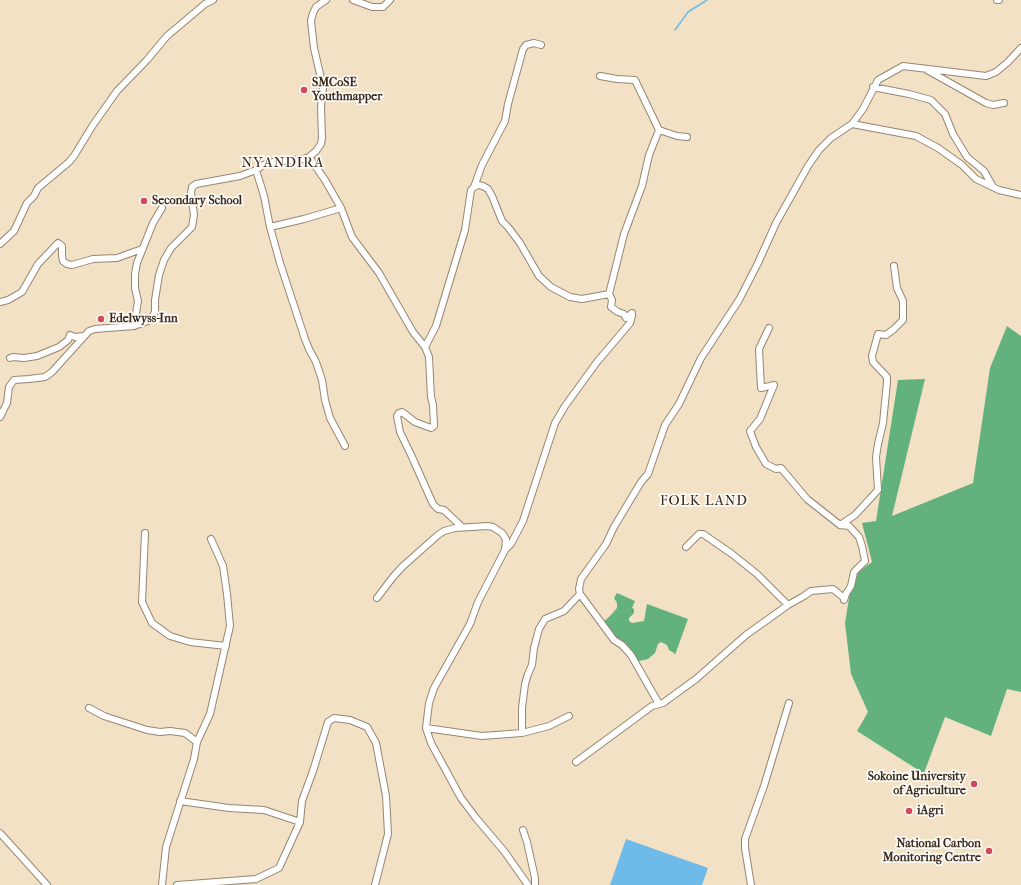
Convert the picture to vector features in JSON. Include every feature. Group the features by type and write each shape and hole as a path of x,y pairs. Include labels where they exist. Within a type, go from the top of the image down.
{"street":[{"path":"0,244 14,231 27,203 34,196 38,188 74,156 93,125 117,91 147,60 167,36 205,4 213,0"},
{"path":"0,417 7,403 9,387 14,380 46,377 89,331 95,329 134,326 148,321 152,317 155,312 159,275 164,260 171,248 192,227 194,215 191,193 192,188 196,184 226,180 256,170 263,165 273,162 304,159 316,151 321,144 322,138 321,108 323,87 314,48 311,21 316,7 326,0"},
{"path":"353,0 372,7 383,7 390,0"},
{"path":"425,346 436,326 446,295 465,230 469,196 482,165 505,121 508,104 523,49 526,45 534,43 541,45"},
{"path":"659,704 644,681 631,655 622,645 614,640 580,594 579,589 583,575 606,544 614,527 641,482 648,474 665,425 679,404 700,358 739,300 776,223 808,166 819,150 831,138 852,124 862,109 873,87 880,78 903,66 986,76 996,72 1021,48"},
{"path":"924,68 986,103 993,106 1004,103"},
{"path":"600,76 635,80 659,130 677,136 687,137"},
{"path":"873,87 931,100 945,114 953,134 967,157 984,171 993,187"},
{"path":"852,124 916,136 944,152 962,165 976,179 999,190 1021,195"},
{"path":"528,885 504,851 461,798 431,743 426,728 429,703 434,688 470,624 481,596 505,550 511,544 523,521 555,423 565,406 597,362 630,324 632,313 626,318 624,314 611,307 612,300 609,294 624,234 642,186 649,155 659,130"},
{"path":"309,156 341,208 352,237 379,273 413,332 425,346 429,357 434,426 431,428 415,422 400,412 397,416 400,432 433,504 438,509 444,510 462,528"},
{"path":"256,170 264,196 270,227 305,339 316,362 322,380 330,418 345,446"},
{"path":"474,186 483,186 488,189 502,221 520,243 539,276 551,287 570,297 582,299 609,294"},
{"path":"134,326 138,301 135,288 137,263 142,249 162,208"},
{"path":"270,227 341,208"},
{"path":"0,302 8,300 22,292 38,264 58,243 62,246 63,261 72,265 92,259 117,258 142,249"},
{"path":"840,525 855,515 878,490 876,457 883,423 887,377 873,362 872,356 878,334 886,335 903,320 903,301 897,288 894,266"},
{"path":"576,762 652,706 659,704 696,679 746,635 811,590 833,589 844,599 851,586 854,572 865,561 859,537 849,526 840,525 807,499 781,468 776,469 766,464 756,447 750,431 760,419 774,385 761,388 759,349 769,328"},
{"path":"10,358 37,356 59,347 70,335 75,337 84,336"},
{"path":"377,598 393,577 438,535 454,528 493,527 502,533 506,539 505,550"},
{"path":"145,533 142,602 152,623 170,636 190,642 226,646"},
{"path":"686,547 699,534 703,534 757,574 788,605"},
{"path":"162,885 166,847 194,759 197,742 210,714 230,626 223,566 211,539"},
{"path":"522,733 522,708 525,684 532,665 534,648 539,629 545,619 564,611 580,594"},
{"path":"751,885 745,839 762,793 790,703"},
{"path":"89,708 104,716 147,730 185,733 197,742"},
{"path":"426,728 482,736 522,733 549,726 569,716"},
{"path":"177,885 246,880 263,876 279,868 300,822 302,801 328,722 334,718 354,721 367,727 376,743 386,796 388,834 375,885"},
{"path":"180,801 229,808 264,810 300,822"},
{"path":"523,830 535,878 535,885"},
{"path":"0,833 47,885"}],"green space":[{"path":"1007,326 1021,336 1021,692 1007,689 991,736 945,717 924,773 929,778 857,731 868,712 851,674 845,623 851,586 858,572 872,562 862,523 876,521 898,380 925,379 892,516 973,483 990,368"},
{"path":"617,593 635,601 632,608 634,609 634,613 629,618 629,621 632,623 644,621 647,604 688,619 675,655 669,650 667,645 661,642 658,644 655,653 648,659 639,661 637,666 602,623 617,608 617,603 614,598"}],"water":[{"path":"626,839 708,868 702,885 610,885"}],"waterway":[{"path":"675,30 688,12 707,0"}],"place":[{"name":"SMCoSE Youthmapper","path":"304,90"},
{"name":"Secondary School","path":"144,201"},
{"name":"Edelwyss-Inn","path":"101,319"},
{"name":"Sokoine University of Agriculture","path":"974,784"},
{"name":"iAgri","path":"909,811"},
{"name":"National Carbon Monitoring Centre","path":"989,851"}],"district":[{"name":"NYANDIRA","path":"283,164"},
{"name":"FOLK LAND","path":"704,502"}]}
